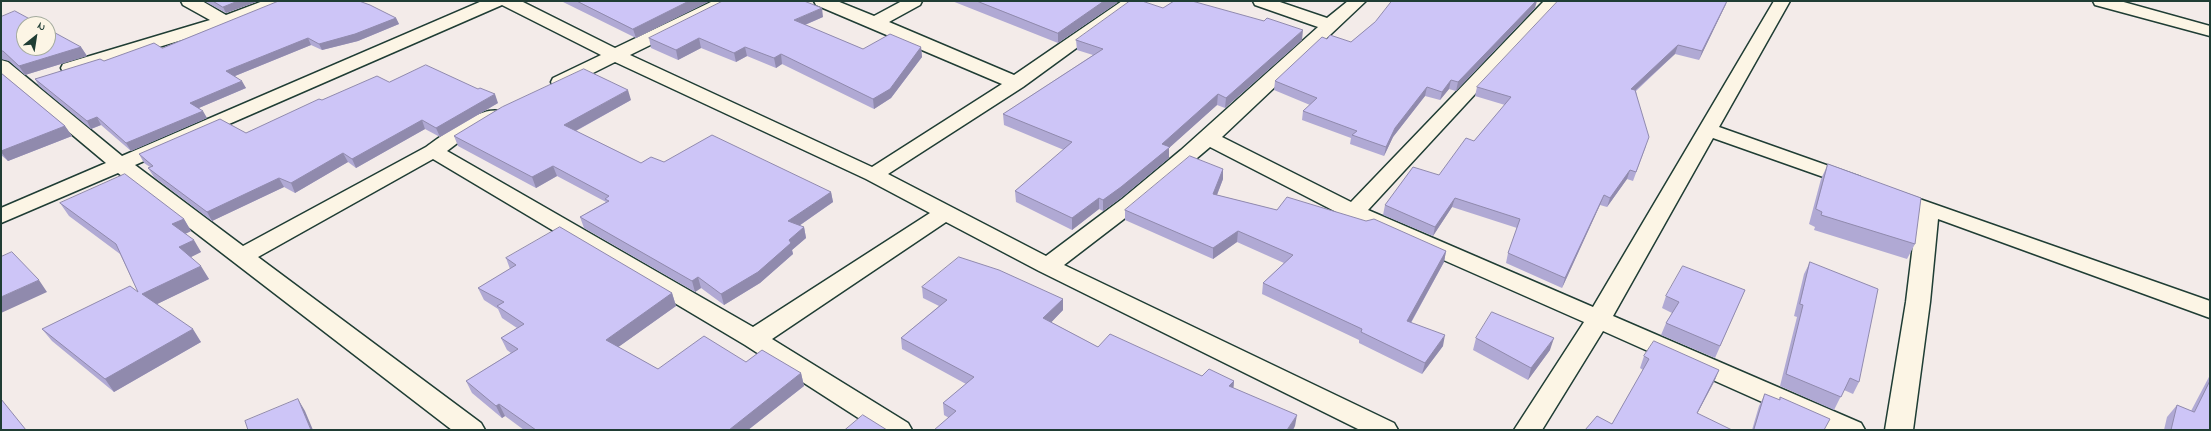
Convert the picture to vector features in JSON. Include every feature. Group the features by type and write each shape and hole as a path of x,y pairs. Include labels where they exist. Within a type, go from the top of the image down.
{"street":[{"path":"189,1 225,21"},
{"path":"24,83 225,21 278,1"},
{"path":"1,216 496,1"},
{"path":"508,1 617,56 873,175 947,212 1047,266 1384,430"},
{"path":"544,89 617,56 726,1"},
{"path":"822,1 875,22 1016,83"},
{"path":"875,22 914,1"},
{"path":"873,175 1016,83 1133,1"},
{"path":"1261,1 1329,25"},
{"path":"1047,266 1077,244 1209,138 1329,25 1358,1"},
{"path":"1354,212 1553,1"},
{"path":"1528,430 1599,318 1709,130 1753,48 1782,1"},
{"path":"2101,1 2210,31"},
{"path":"1,66 24,83 120,164 243,255 471,430"},
{"path":"243,255 433,151 461,131 508,106"},
{"path":"1709,130 2210,310"},
{"path":"1209,138 1354,212 1599,318 1851,430"},
{"path":"433,151 754,339 898,430"},
{"path":"1899,430 1918,302 1928,208"},
{"path":"754,339 947,212"}],"building":[{"path":"213,1 238,1 223,7"},
{"path":"279,1 359,1 396,18 355,34 319,44 308,38 226,71 242,81 190,103 203,111 126,143 97,117 87,121 35,79 100,59 104,61 154,43 162,48"},
{"path":"577,1 689,1 633,29"},
{"path":"723,1 804,1 822,8 794,20 863,49 890,34 921,47 890,89 873,99 781,54 774,58 745,47 734,53 699,38 676,50 649,38"},
{"path":"977,1 1104,1 1058,33"},
{"path":"1130,1 1142,1 1163,8 1174,1 1192,1 1264,21 1267,18 1303,30 1226,98 1218,94 1162,144 1170,147 1121,187 1103,200 1099,198 1072,218 1015,191 1072,142 1003,114 1103,49 1076,40"},
{"path":"1392,1 1536,1 1458,82 1451,80 1442,92 1427,87 1395,128 1386,147 1352,135 1357,131 1303,111 1317,98 1275,81 1322,37 1327,39 1330,35 1351,42 1375,22"},
{"path":"1558,1 1727,1 1702,51 1678,45 1631,89 1635,90 1649,137 1636,172 1630,170 1610,198 1604,195 1565,278 1508,253 1520,219 1455,198 1435,227 1385,205 1413,167 1439,175 1466,138 1474,141 1511,97 1477,87"},
{"path":"15,11 24,16 16,16 16,56 52,56 19,66 3,51 1,51 1,17"},
{"path":"56,33 81,47 56,55"},
{"path":"426,65 478,89 480,88 495,94 436,128 422,120 352,159 343,153 291,183 279,178 207,212 148,168 153,166 139,154 220,119 246,133 319,99 322,100 377,76 389,82"},
{"path":"584,69 628,90 564,125 641,163 651,157 664,162 712,135 831,192 788,221 804,227 789,240 791,243 758,272 721,294 698,277 692,281 580,217 609,201 605,199 609,196 553,166 532,177 454,136 502,107"},
{"path":"1,73 65,126 1,151"},
{"path":"1190,156 1223,169 1213,194 1277,210 1287,197 1366,221 1374,219 1446,251 1407,321 1445,335 1425,363 1361,332 1362,329 1263,283 1293,255 1238,231 1213,248 1125,210"},
{"path":"1828,164 1921,198 1915,244 1821,215 1822,212 1816,209"},
{"path":"125,174 184,219 172,224 194,240 179,247 201,266 142,294 193,329 105,379 42,329 130,286 138,292 116,244 60,203"},
{"path":"560,227 672,293 606,340 658,369 704,336 746,362 762,350 801,373 729,430 536,430 499,404 496,406 466,381 518,349 501,338 524,324 497,306 504,302 478,288 516,265 506,258"},
{"path":"12,252 39,280 1,297 1,257"},
{"path":"959,257 999,270 1063,299 1043,318 1098,347 1110,334 1202,376 1209,369 1234,381 1229,386 1297,415 1287,430 934,430 956,411 943,403 974,377 901,338 947,300 922,287"},
{"path":"1810,262 1878,289 1859,382 1850,378 1841,397 1786,374 1803,305 1800,304"},
{"path":"1683,266 1745,290 1720,346 1666,323 1679,302 1666,296"},
{"path":"1492,312 1554,338 1531,368 1476,338"},
{"path":"1654,341 1719,370 1697,413 1732,430 1585,430 1597,416 1612,424 1649,359 1644,356"},
{"path":"2210,381 2210,430 2171,430 2177,405 2194,412"},
{"path":"1765,394 1780,400 1780,397 1830,419 1824,430 1754,430"},
{"path":"1,399 26,430 1,430"},
{"path":"298,399 311,430 248,430 245,421"},
{"path":"863,415 887,430 845,430"}]}
